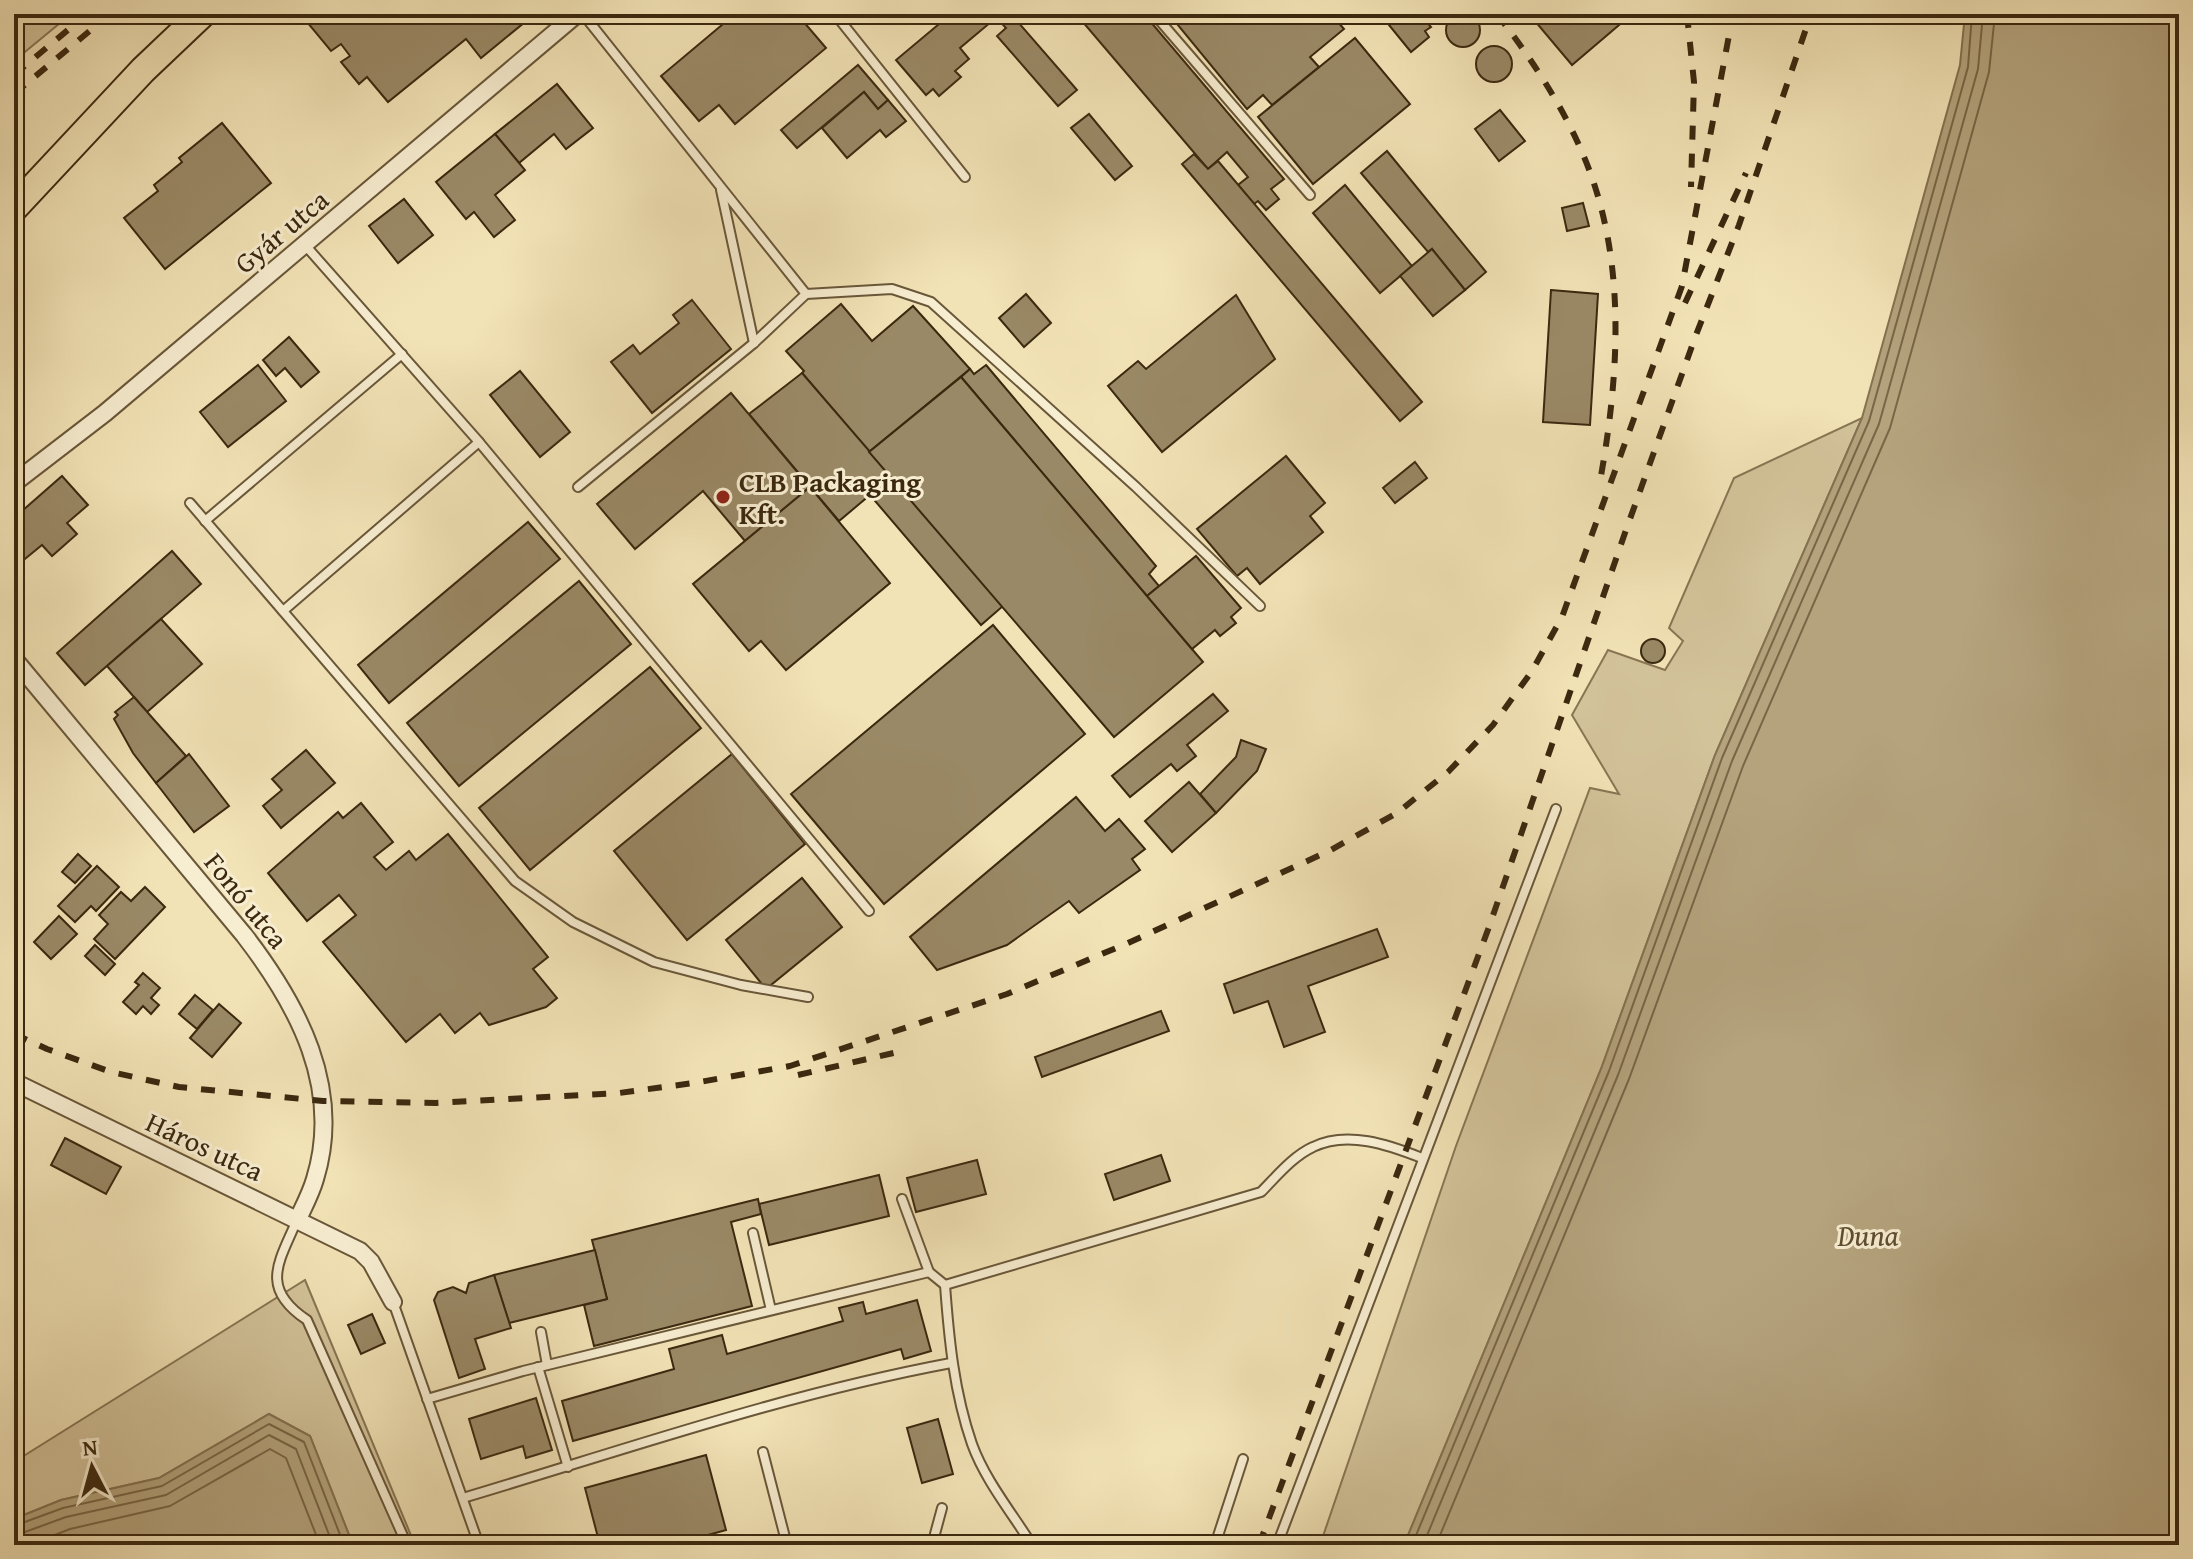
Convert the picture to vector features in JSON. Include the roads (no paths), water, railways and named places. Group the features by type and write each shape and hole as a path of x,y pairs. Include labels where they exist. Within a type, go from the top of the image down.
{"main road":[{"path":"14,208 143,70 202,14"}],"street":[{"name":"Gyár utca","path":"14,483 105,413 577,14"},
{"name":"Fonó utca","path":"14,659 244,935 277,981 306,1032 321,1083 323,1143 315,1181 298,1219"},
{"name":"Háros utca","path":"14,1082 360,1251 371,1262 393,1302"}],"lane":[{"path":"583,14 806,294"},
{"path":"835,14 965,177"},
{"path":"1154,14 1310,195"},
{"path":"720,185 754,343"},
{"path":"305,245 479,442 869,911"},
{"path":"578,487 754,343 806,294 892,289 931,302 1136,487 1260,606"},
{"path":"205,521 402,354"},
{"path":"283,611 479,442"},
{"path":"190,503 515,881 573,922 654,962 741,985 808,997"},
{"path":"1277,1545 1556,809"},
{"path":"945,1285 1261,1192 1313,1147 1364,1140 1422,1158"},
{"path":"902,1199 929,1272 945,1285 951,1363 973,1445 988,1476 1032,1545"},
{"path":"298,1219 275,1272 278,1285 290,1309 307,1320 407,1545"},
{"path":"753,1233 771,1310"},
{"path":"427,1399 542,1366 929,1272"},
{"path":"393,1302 479,1545"},
{"path":"541,1332 542,1366 568,1467"},
{"path":"463,1498 759,1408 900,1372 951,1363"},
{"path":"763,1452 787,1545"},
{"path":"1215,1545 1243,1459"},
{"path":"932,1545 942,1508"}],"water":[{"name":"Duna","path":"1965,14 2179,14 2179,1545 1404,1545 1601,1069 1715,755 1862,418 1960,65"},
{"path":"269,1414 310,1436 353,1545 14,1545 14,1519 61,1500 159,1478"}],"railway":[{"path":"14,75 87,14"},
{"path":"14,94 110,14"},
{"path":"1497,14 1561,110 1590,172 1602,210 1610,249 1616,329 1611,409 1599,487"},
{"path":"1687,14 1694,82 1691,187"},
{"path":"14,1034 111,1072 179,1087 323,1101 436,1103 619,1093 694,1083 790,1066 1007,994 1128,943 1329,851 1397,813 1448,772 1493,725 1532,671 1562,617 1682,286 1733,14"},
{"path":"1259,1545 1489,927 1626,530 1739,225 1811,14"},
{"path":"1685,303 1746,173"},
{"path":"798,1075 902,1051"}],"place":[{"name":"CLB Packaging Kft.","path":"723,497"}]}
